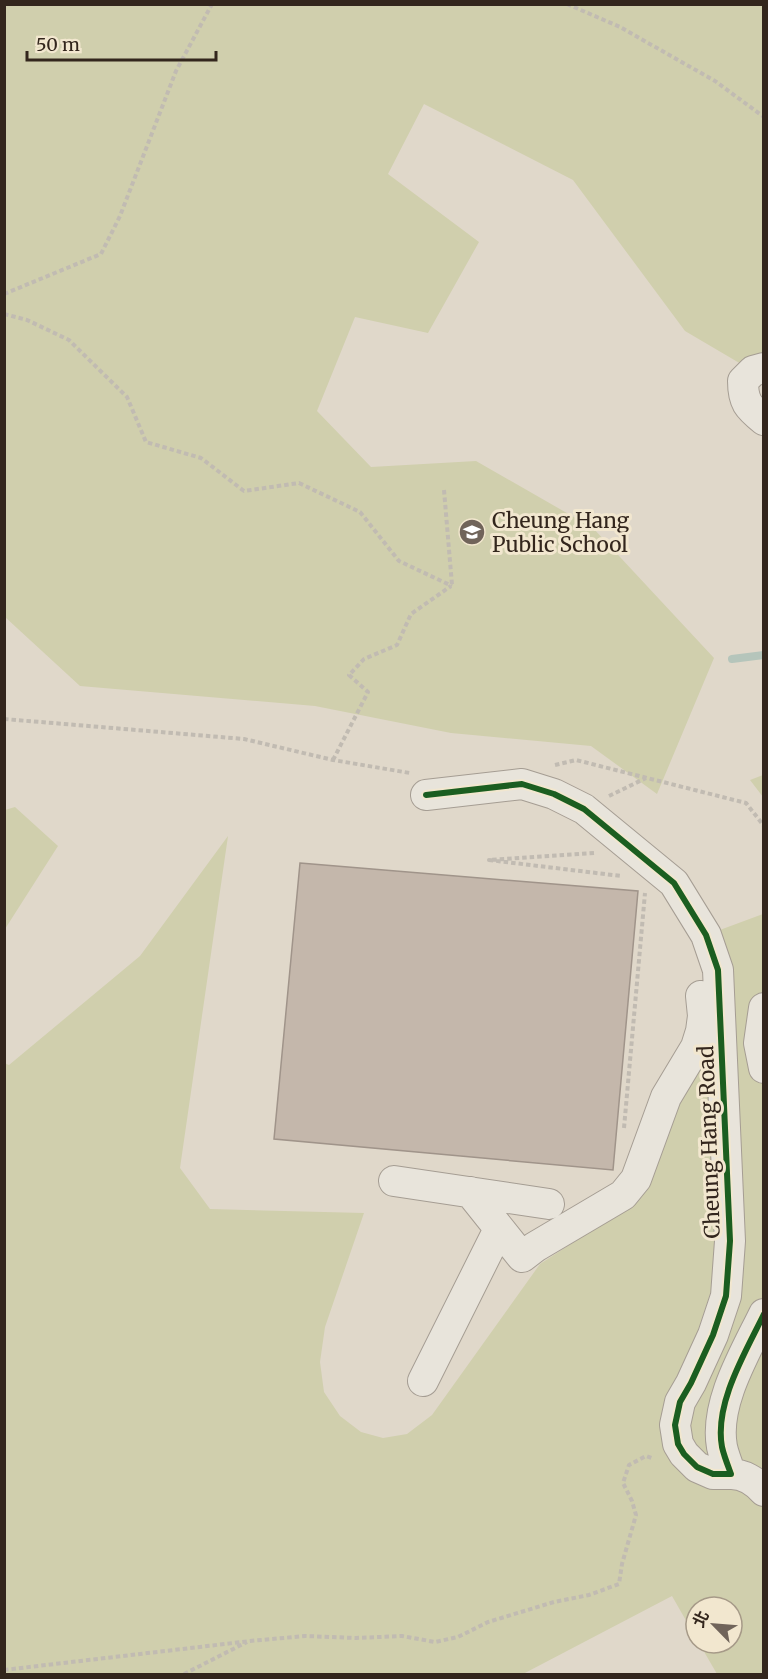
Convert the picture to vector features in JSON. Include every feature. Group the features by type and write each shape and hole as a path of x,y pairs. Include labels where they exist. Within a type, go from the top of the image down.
{"street":[{"path":"764,368 753,371 743,381 743,395 750,409 764,420"},
{"name":"Cheung Hang Road","path":"418,784 522,784 554,794 584,809 674,883 706,935 718,970 730,1241 726,1296 713,1335 692,1383 680,1402 675,1425 678,1444 684,1455 697,1467 713,1474 740,1474 764,1491"},
{"path":"470,1192 522,1257 623,1195 636,1179 666,1097 696,1047 701,1031 703,1016 695,916"},
{"path":"764,1008 759,1043 764,1068"},
{"path":"394,1181 549,1204"},
{"path":"423,1380 499,1228"},
{"path":"731,1474 722,1447 721,1421 731,1382 764,1314"}],"path":[{"path":"4,294 101,254 120,216 176,71 212,4"},
{"path":"567,4 620,27 715,81 764,117"},
{"path":"4,314 27,320 69,340 127,398 146,442 201,458 244,491 299,483 360,512 399,561 452,586"},
{"path":"444,490 452,586"},
{"path":"333,760 368,692 350,675 364,659 398,645 411,614 452,586"},
{"path":"4,719 244,739 333,760 418,784"},
{"path":"546,767 576,760 746,804 764,826"},
{"path":"584,809 647,778"},
{"path":"616,835 601,853 489,860 624,876"},
{"path":"624,1128 645,891"},
{"path":"4,1670 305,1636 356,1638 402,1636 435,1642 458,1637 488,1622 554,1602 590,1595 619,1584 622,1564 636,1515 623,1483 629,1465 646,1456 663,1462"},
{"path":"184,1674 250,1641"}],"green space":[{"path":"4,5 763,5 763,368 753,371 685,331 573,180 424,104 388,174 479,242 428,333 355,317 317,411 371,467 476,461 593,528 714,658 657,794 591,746 451,733 315,706 80,686 5,617"},
{"path":"764,775 763,797 750,780"},
{"path":"15,807 58,846 5,929 5,810"},
{"path":"228,836 180,1168 210,1209 364,1213 325,1327 320,1362 324,1392 340,1416 361,1432 383,1438 407,1434 432,1415 540,1264 623,1210 675,1104 707,1053 709,934 763,914 763,1674 717,1674 706,1655 744,1655 744,1595 684,1595 684,1617 672,1596 523,1674 5,1674 4,1063 9,1065 140,956"}],"building":[{"path":"300,863 638,891 613,1170 274,1139"}],"waterway":[{"path":"732,659 764,655"}],"cycle path":[{"path":"426,795 522,784 554,794 584,809 674,883 706,935 718,970 730,1241 726,1296 713,1335 680,1402 675,1425 678,1444 684,1454 697,1467 713,1474 731,1474 722,1447 723,1414 733,1379 764,1314"}],"place":[{"name":"Cheung Hang Public School","path":"472,532"}]}
